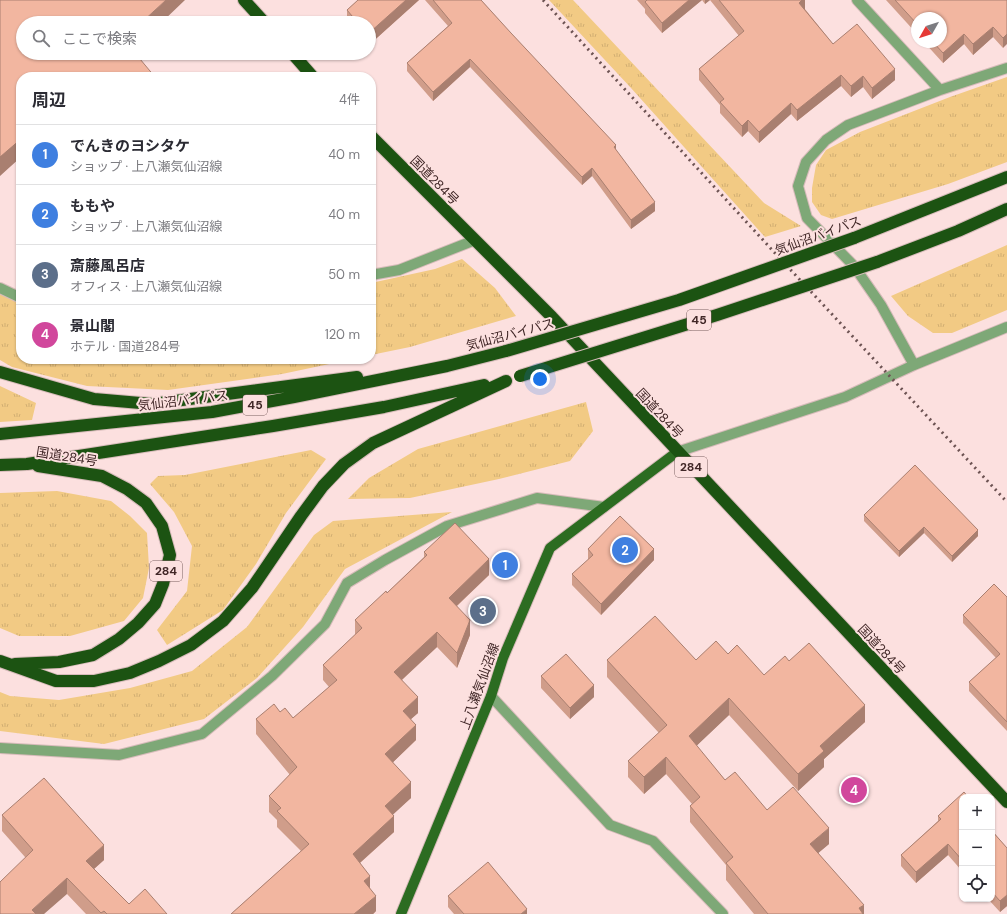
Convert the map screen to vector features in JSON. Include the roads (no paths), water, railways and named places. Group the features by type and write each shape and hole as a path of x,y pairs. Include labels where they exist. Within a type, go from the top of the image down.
{"highway":[{"path":"244,0 259,16"},
{"path":"298,60 309,72"},
{"name":"国道284号","path":"376,141 552,317 677,452 1007,802"},
{"name":"気仙沼バイパス","path":"0,434 212,412 294,398 447,366 506,351 679,300 854,238 1007,177"},
{"name":"45","path":"0,465 27,464 273,426 377,408 506,381 717,315 877,262 958,231 1007,209"},
{"path":"0,372 94,399 152,404 447,366"},
{"path":"4,663 56,681 94,680 130,673 191,645 223,621 252,588 323,486 344,464 373,443 506,381"},
{"name":"国道284号","path":"4,663 59,662 93,655 119,639 138,623 155,604 163,584 170,554 162,526 146,503 127,489 102,476 27,464"}],"main road":[{"name":"上八瀬気仙沼線","path":"401,914 491,696 503,658 550,548 677,452"}],"street":[{"path":"857,0 940,90"},
{"path":"914,365 881,305 854,266 807,218 798,186 806,162 826,140 848,125 940,90 1007,68"},
{"path":"376,274 398,270 475,240"},
{"path":"0,288 16,296"},
{"path":"677,452 845,397 914,365 1007,327"},
{"path":"0,748 118,755 202,734 272,676 325,624 346,583 385,560 447,526 537,498 604,507"},
{"path":"491,696 610,825 653,841 723,914"}],"railway":[{"path":"543,0 774,252 1007,502"}],"place":[{"name":"ももや","path":"625,550"},
{"name":"でんきのヨシタケ","path":"505,565"},
{"name":"斎藤風呂店","path":"483,611"},
{"name":"景山閣","path":"854,790"}]}
